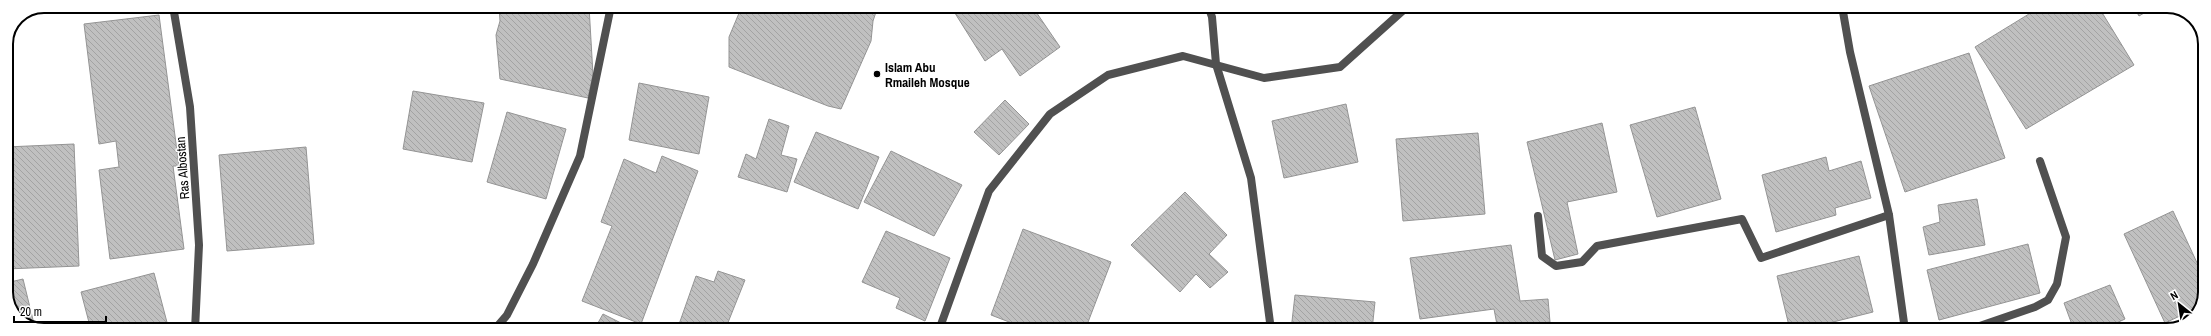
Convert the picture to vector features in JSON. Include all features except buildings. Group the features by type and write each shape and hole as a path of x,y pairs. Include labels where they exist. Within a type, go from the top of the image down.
{"street":[{"name":"Ras Albostan","path":"175,13 190,107 200,245 195,323"},
{"path":"500,323 507,315 533,264 580,156 610,13"},
{"path":"1210,13 1216,64 1251,178 1270,323"},
{"path":"942,323 989,191 1050,114 1108,75 1183,56 1264,78 1340,66 1400,13"},
{"path":"1843,13 1850,52 1889,214 1904,323"},
{"path":"1988,323 2035,307 2048,300 2056,284 2066,237 2040,161"},
{"path":"1538,216 1542,256 1556,266 1582,262 1597,246 1742,219 1761,258 1889,214"}],"place":[{"name":"Islam Abu Rmaileh Mosque","path":"877,74"}]}
